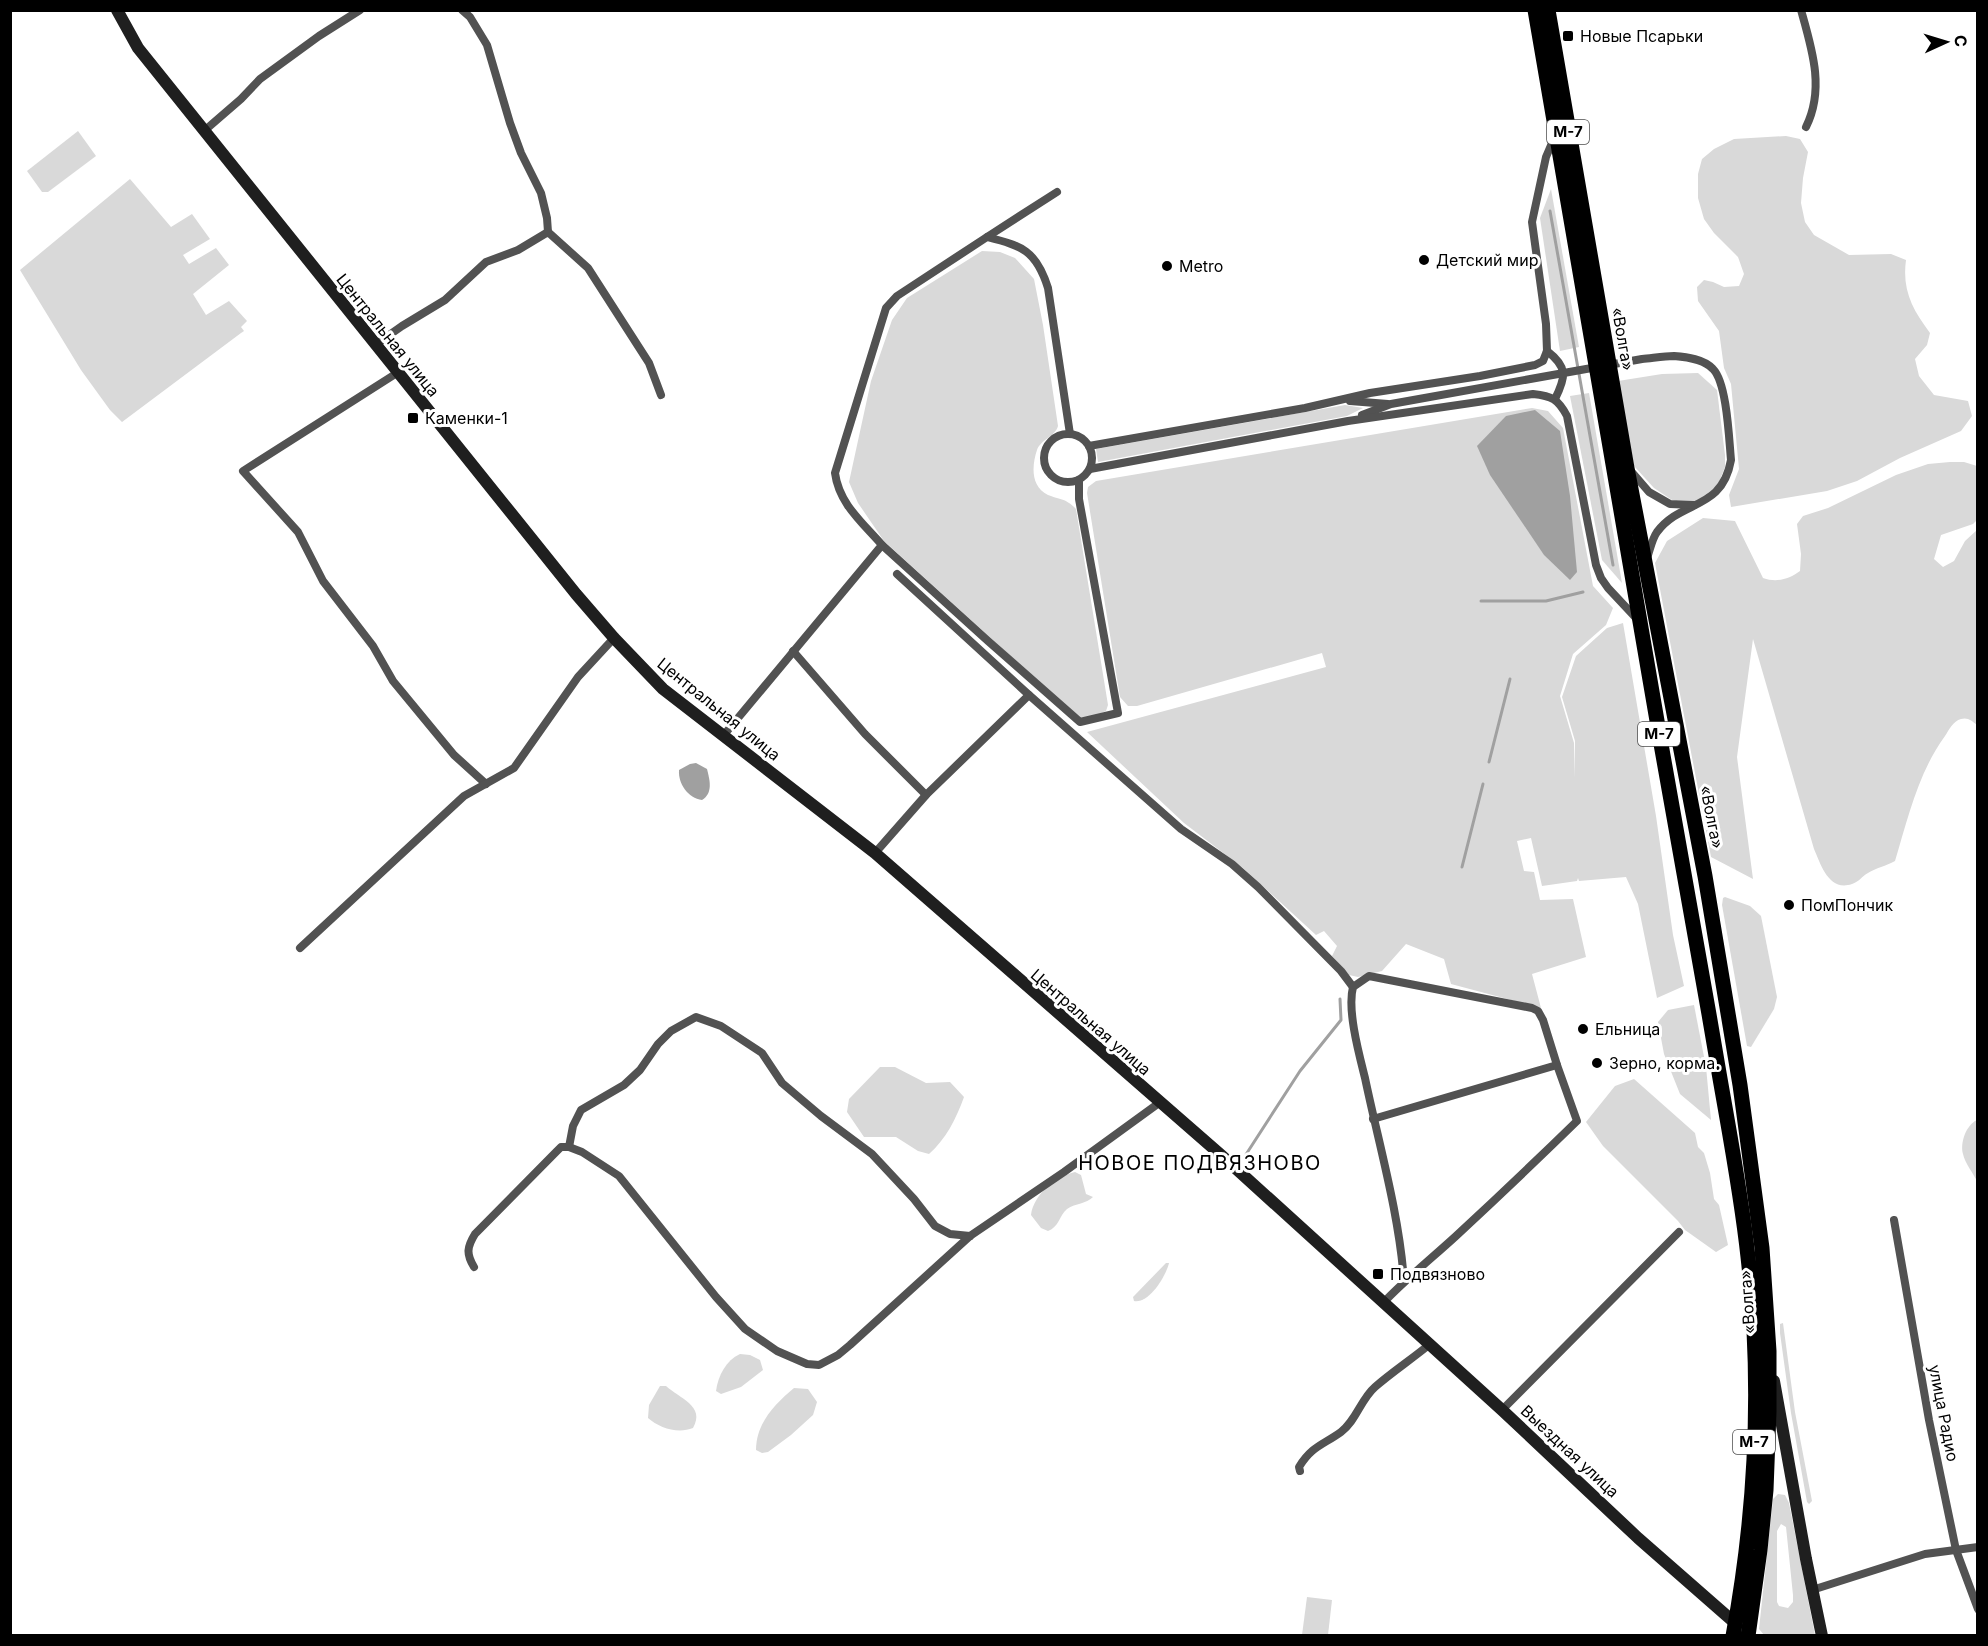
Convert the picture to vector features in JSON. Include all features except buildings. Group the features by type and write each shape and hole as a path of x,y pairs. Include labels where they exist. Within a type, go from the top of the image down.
{"highway":[{"name":"«Волга»","path":"1535,10 1638,621 1704,987 1748,1260 1755,1372 1752,1485 1744,1570 1743,1632"},
{"name":"«Волга»","path":"1548,10 1627,468 1705,876 1740,1085 1762,1248 1769,1351 1766,1490 1760,1550 1743,1632"}],"main road":[{"name":"Центральная улица","path":"117,10 138,48 397,373 576,594 663,689 875,853 1229,1162 1384,1302"},
{"name":"Выездная улица","path":"1384,1302 1638,1538 1743,1632"},
{"path":"1769,1351 1797,1513 1822,1635"}],"street":[{"path":"204,131 260,79 319,36 360,10"},
{"path":"462,10 470,17 487,45 510,123 521,153 541,193 548,232 588,268 649,363 661,395"},
{"path":"1801,10 1811,45 1816,81 1813,114 1806,127"},
{"path":"1089,446 1344,400 1370,393 1480,376 1535,365 1543,361 1547,351 1546,324 1532,222 1546,157 1556,133"},
{"path":"1058,192 897,296 886,308 835,473 837,486 844,503 882,545 1080,722 1118,713 1079,499 1079,480"},
{"path":"375,345 445,300 486,262 518,250 548,232"},
{"path":"987,237 1017,245 1031,255 1043,271 1048,288 1070,434"},
{"path":"1547,351 1557,358 1564,373 1564,381 1556,399"},
{"path":"1348,421 1391,404 1642,359 1672,356 1687,357 1703,362 1714,370 1723,388 1731,460 1729,471 1723,484 1709,498 1671,518 1656,533 1646,560"},
{"path":"397,373 243,471 298,532 323,581 373,646 393,681 454,755 486,784"},
{"path":"1090,469 1092,453 1084,440 1070,434 1055,438 1049,444 1044,458 1046,466 1055,479 1071,482 1079,480 1090,469 1348,421 1533,394 1545,395 1556,399 1569,425 1596,565 1601,578 1638,621"},
{"path":"1344,400 1391,404"},
{"path":"1627,468 1648,492 1670,504 1697,505"},
{"path":"723,736 882,545"},
{"path":"897,574 1029,695 1181,829 1232,864 1258,887 1341,971 1353,987"},
{"path":"300,948 464,795 514,768 578,677 614,638"},
{"path":"793,651 865,734 926,795"},
{"path":"875,853 926,795 1029,695"},
{"path":"1384,1302 1577,1121 1538,1011 1370,976 1353,987 1351,1004 1373,1119 1401,1244 1404,1281"},
{"path":"569,1147 573,1126 581,1110 624,1085 640,1070 658,1044 671,1031 696,1017 721,1026 762,1053 782,1083 872,1154 914,1199 935,1226 950,1234 970,1236"},
{"path":"1373,1119 1557,1065"},
{"path":"474,1267 468,1257 468,1245 475,1234 561,1147 569,1147 582,1152 619,1176 708,1288 745,1329 777,1351 807,1364 819,1365 850,1346 970,1236 1159,1103"},
{"name":"улица Радио","path":"1894,1220 1929,1420 1956,1550 1977,1609"},
{"path":"1502,1410 1679,1232"},
{"path":"1300,1471 1299,1467 1307,1454 1342,1431 1356,1415 1373,1388 1410,1362 1430,1344"},
{"path":"1812,1590 1925,1554 1977,1547"}],"shaded area":[{"path":"78,131 96,156 48,192 42,192 27,171"},
{"path":"1786,136 1800,139 1808,152 1801,203 1805,222 1814,235 1849,255 1891,254 1906,260 1907,290 1913,307 1930,333 1927,345 1915,359 1919,376 1934,395 1968,401 1972,416 1961,431 1900,458 1857,481 1827,491 1731,507 1729,495 1739,469 1731,384 1724,368 1719,331 1698,301 1697,287 1704,280 1724,287 1739,286 1744,274 1738,257 1714,233 1704,219 1698,198 1698,174 1702,159 1714,149 1734,139"},
{"path":"130,179 171,227 192,214 210,239 183,255 189,264 216,248 229,265 193,294 206,315 229,301 247,321 241,327 244,331 122,422 110,410 81,370 20,270"},
{"path":"1551,189 1579,347 1560,351 1540,218"},
{"path":"982,251 1000,252 1015,258 1034,279 1058,426 1037,450 1034,462 1035,481 1042,491 1066,501 1076,509 1108,705 1106,711 1082,721 884,541 858,503 849,482 871,381 892,320 907,298"},
{"path":"1698,373 1717,390 1725,467 1717,487 1696,501 1672,500 1654,488 1634,466 1618,381 1662,374"},
{"path":"1589,393 1622,583 1602,560 1570,396"},
{"path":"1345,405 1363,408 1347,416 1098,462 1096,449"},
{"path":"1532,408 1548,411 1563,428 1593,586 1613,608 1606,625 1573,654 1560,696 1574,743 1575,778 1575,741 1562,697 1576,656 1607,628 1623,623 1656,816 1673,935 1684,986 1657,998 1638,904 1626,877 1579,881 1578,878 1577,881 1542,886 1531,838 1517,841 1524,871 1534,872 1540,900 1573,899 1586,957 1532,974 1541,1008 1451,984 1444,959 1406,944 1382,971 1358,977 1349,975 1332,956 1337,946 1324,931 1316,935 1243,868 1184,823 1087,732 1326,667 1322,653 1137,706 1128,706 1120,697 1087,493 1088,487 1096,481"},
{"path":"1535,410 1560,431 1570,496 1577,572 1570,580 1544,555 1490,475 1477,446 1506,416"},
{"path":"1964,462 1977,466 1977,520 1973,524 1941,535 1934,559 1943,567 1954,561 1965,541 1977,530 1977,725 1968,719 1958,720 1951,726 1936,750 1915,796 1895,861 1871,871 1852,884 1837,884 1827,876 1814,849 1753,639 1737,757 1753,879 1711,857 1655,563 1667,541 1703,518 1735,521 1763,578 1783,579 1800,571 1801,554 1797,524 1803,516 1828,508 1896,475 1928,464"},
{"path":"696,763 707,769 709,778 708,794 702,800 685,790 679,775 679,770"},
{"path":"1725,897 1750,906 1761,916 1777,997 1774,1009 1751,1047 1747,1046 1722,905"},
{"path":"1694,1005 1706,1067 1711,1120 1680,1094 1664,1054 1658,1022 1668,1010"},
{"path":"880,1067 895,1067 926,1083 950,1082 964,1097 950,1128 929,1154 918,1151 896,1137 864,1137 847,1112 849,1099"},
{"path":"1634,1079 1695,1133 1698,1147 1704,1153 1710,1173 1714,1199 1719,1205 1728,1245 1716,1252 1685,1230 1603,1146 1586,1122 1615,1086"},
{"path":"1977,1120 1977,1181 1965,1161 1962,1150 1967,1130"},
{"path":"1075,1172 1081,1175 1086,1194 1093,1197 1067,1209 1052,1229 1048,1231 1041,1228 1031,1215 1036,1200 1053,1182"},
{"path":"1166,1263 1169,1263 1161,1282 1151,1294 1140,1301 1134,1301 1133,1297"},
{"path":"1783,1323 1795,1412 1812,1501 1809,1504 1791,1413 1780,1333 1780,1324"},
{"path":"740,1354 750,1355 760,1360 763,1370 741,1387 721,1394 716,1391 721,1374 727,1364"},
{"path":"660,1386 666,1386 694,1408 696,1420 693,1428 669,1429 648,1418 649,1405"},
{"path":"794,1388 808,1389 817,1402 813,1415 768,1452 762,1453 756,1450 759,1431 763,1423 780,1401"},
{"path":"1778,1494 1785,1495 1789,1503 1815,1635 1764,1635 1759,1629 1773,1499","holes":["1781,1524 1786,1527 1793,1595 1793,1602 1788,1608 1779,1606 1777,1602 1777,1531"]},
{"path":"1307,1597 1332,1600 1328,1635 1302,1635"}],"waterway":[{"path":"1550,211 1613,565"},
{"path":"1481,601 1546,601 1583,592"},
{"path":"1489,762 1510,679"},
{"path":"1462,867 1483,784"},
{"path":"1245,1156 1300,1071 1341,1020 1340,999"}],"place":[{"name":"Новые Псарьки","path":"1568,36"},
{"name":"Детский мир","path":"1424,260"},
{"name":"Metro","path":"1167,266"},
{"name":"Каменки-1","path":"413,418"},
{"name":"ПомПончик","path":"1789,905"},
{"name":"Ельница","path":"1583,1029"},
{"name":"Зерно, корма.","path":"1597,1063"},
{"name":"Подвязново","path":"1378,1274"}],"district":[{"name":"НОВОЕ ПОДВЯЗНОВО","path":"1200,1163"}]}
